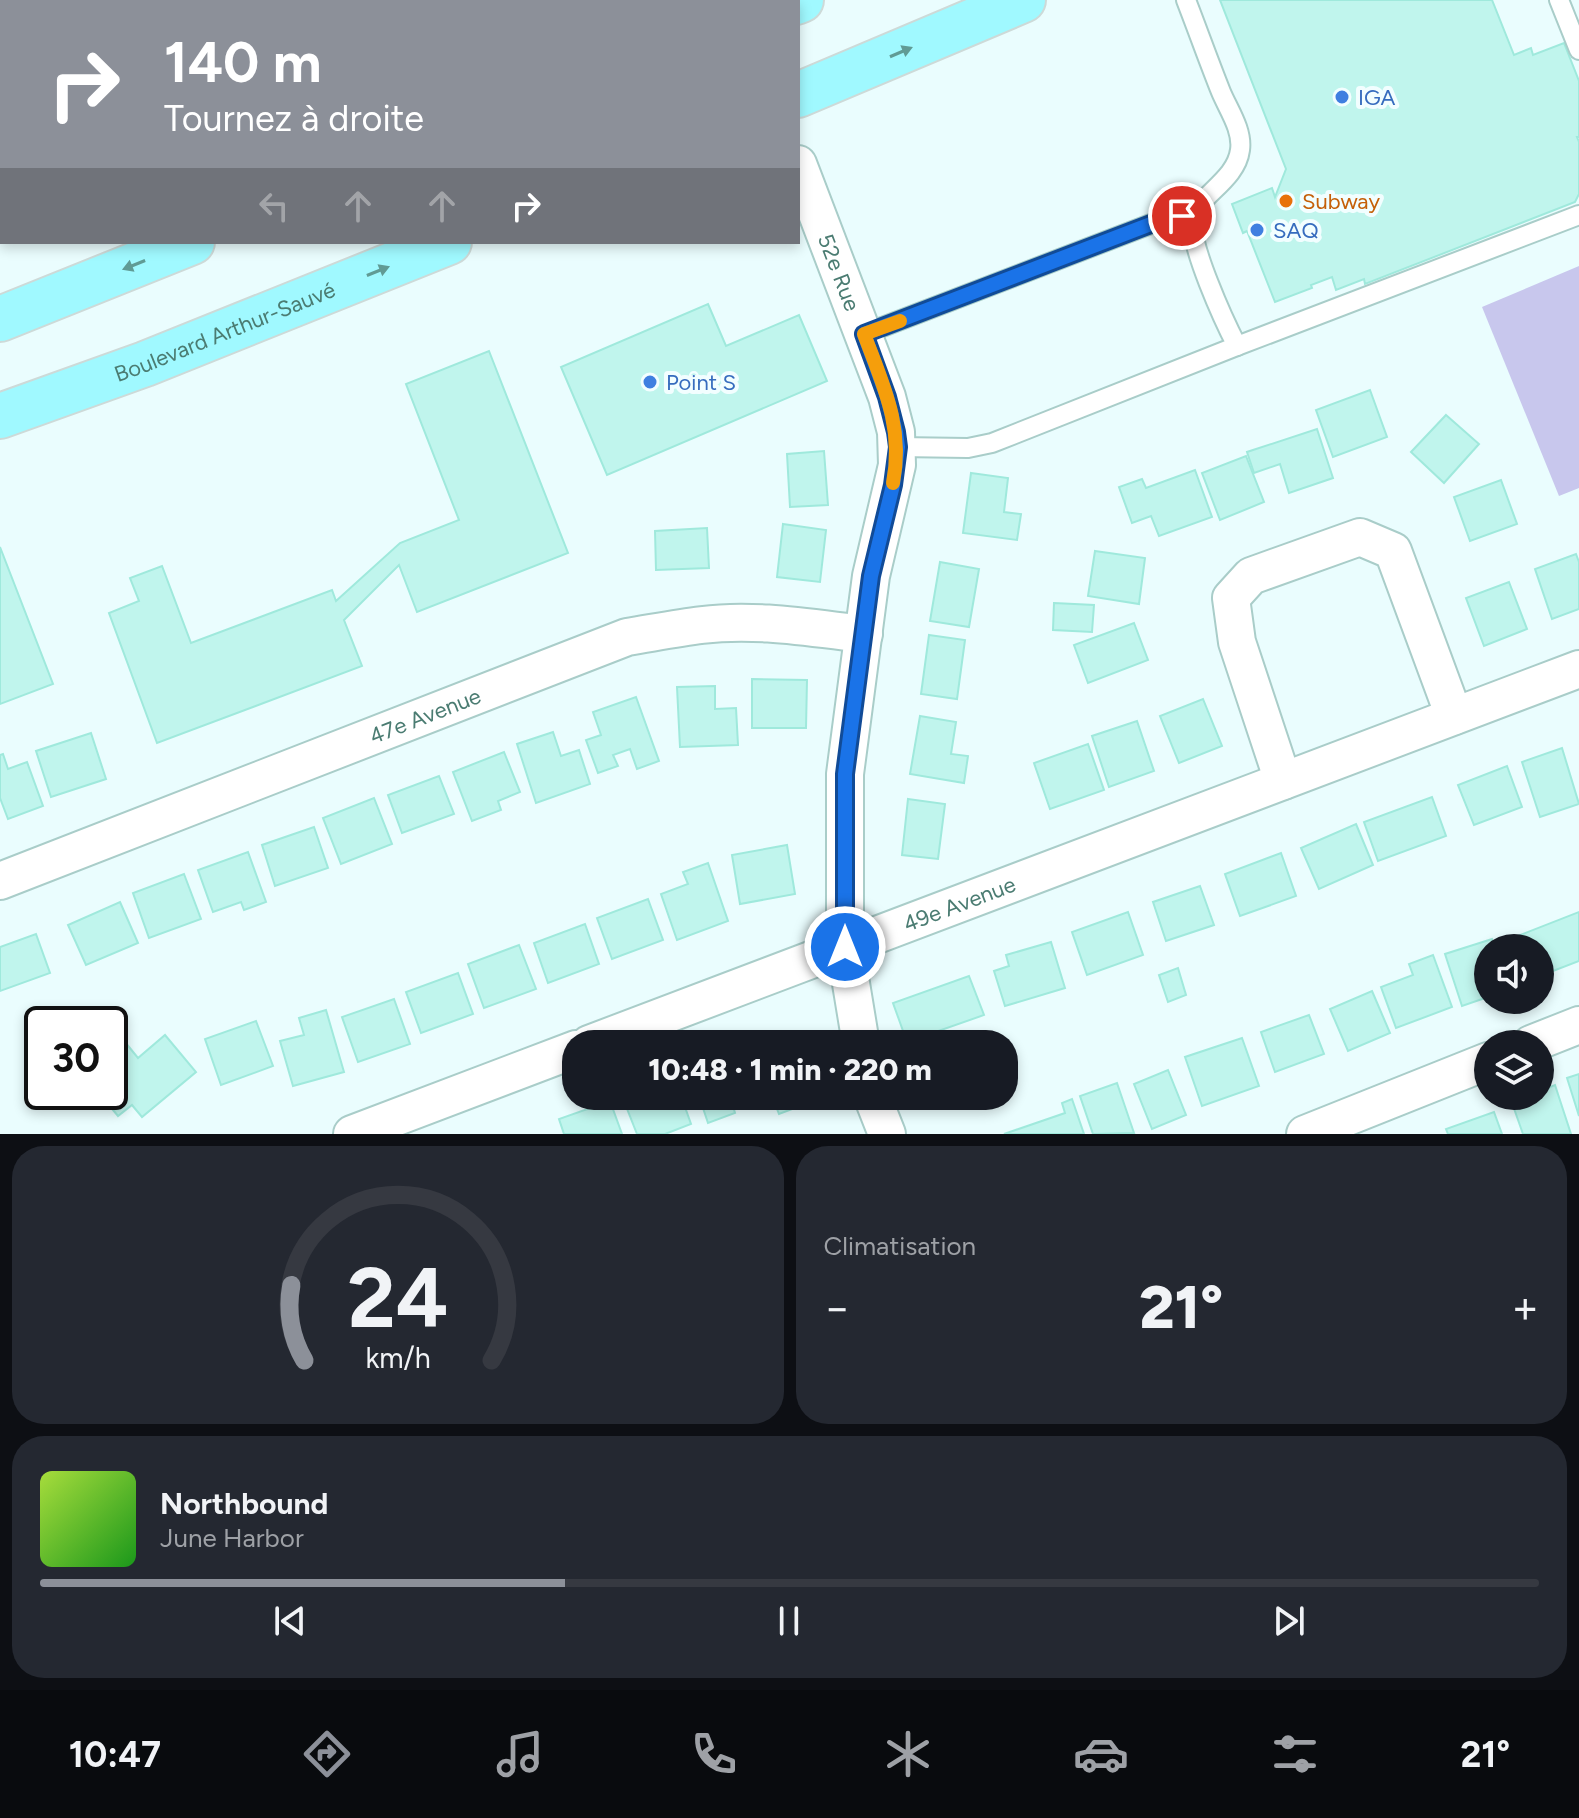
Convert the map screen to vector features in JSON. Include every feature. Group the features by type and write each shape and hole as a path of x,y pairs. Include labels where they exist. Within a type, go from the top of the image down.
{"main road":[{"path":"800,94 1023,0"},
{"path":"0,319 187,244"},
{"name":"Boulevard Arthur-Sauvé","path":"0,416 169,354 444,244"}],"street":[{"name":"52e Rue","path":"800,169 887,397 898,447 893,485 871,576 845,774 845,947 859,1030"},
{"path":"1283,781 1237,642 1231,598 1251,576 1360,537 1393,551 1454,716"},
{"name":"47e Avenue","path":"0,881 627,637 727,623 772,624 864,634"},
{"name":"49e Avenue","path":"626,1030 1579,669"},
{"path":"1554,1035 1579,1025"},
{"path":"352,1134 562,1054"},
{"path":"1305,1134 1474,1067"},
{"path":"878,1110 887,1134"}],"lane":[{"path":"1186,0 1239,132 1240,149 1234,166 1193,218 1196,246 1226,326 1237,346"},
{"path":"1559,0 1579,50"},
{"path":"898,447 977,448 1579,215"},
{"path":"864,334 1169,217 1193,218"}],"shaded area":[{"path":"1579,266 1579,488 1559,496 1482,307"}],"building":[{"path":"1220,0 1492,0 1514,55 1531,48 1533,55 1564,43 1579,81 1579,194 1575,202 1365,284 1364,279 1336,290 1332,277 1275,302 1247,231 1243,233 1232,204 1272,188 1275,197 1286,169"},
{"path":"708,304 726,346 799,315 827,381 607,475 561,367"},
{"path":"489,351 568,553 417,612 399,565 344,620 362,666 157,743 109,613 139,601 130,578 162,566 191,643 332,590 336,601 400,543 459,520 406,384"},
{"path":"1370,390 1387,437 1333,457 1316,410"},
{"path":"1446,415 1479,444 1444,483 1411,452"},
{"path":"1317,429 1333,478 1289,493 1280,464 1254,473 1247,452"},
{"path":"824,451 828,505 790,507 787,454"},
{"path":"1246,456 1264,502 1220,520 1202,473"},
{"path":"1195,470 1212,517 1159,536 1151,516 1132,523 1119,487 1142,479 1146,488"},
{"path":"971,473 1008,478 1004,512 1021,514 1017,540 963,533"},
{"path":"1501,480 1517,524 1470,541 1454,497"},
{"path":"783,524 826,530 820,582 777,577"},
{"path":"707,528 709,568 656,570 655,531"},
{"path":"0,547 53,684 0,704"},
{"path":"1095,551 1145,558 1139,604 1088,596"},
{"path":"1576,554 1579,562 1579,609 1552,619 1535,569"},
{"path":"940,562 979,569 969,627 930,621"},
{"path":"1509,582 1527,629 1484,646 1466,598"},
{"path":"1054,603 1094,605 1092,632 1053,630"},
{"path":"1134,623 1148,660 1088,683 1074,645"},
{"path":"929,635 965,640 957,699 921,694"},
{"path":"752,679 807,680 806,728 752,728"},
{"path":"715,686 715,709 736,708 738,745 680,747 677,687"},
{"path":"636,697 659,761 637,769 630,749 613,755 618,766 598,773 586,740 601,735 593,712"},
{"path":"1203,699 1222,746 1179,763 1160,716"},
{"path":"920,716 956,722 951,754 968,756 964,783 910,774"},
{"path":"1137,721 1154,771 1109,787 1092,736"},
{"path":"553,732 561,756 579,750 590,784 536,803 517,744"},
{"path":"91,733 106,779 51,797 36,751"},
{"path":"1088,744 1104,790 1050,809 1034,763"},
{"path":"1562,748 1579,804 1540,817 1522,762"},
{"path":"504,752 520,792 498,801 501,810 472,821 453,772"},
{"path":"3,754 8,769 27,762 43,806 8,819 0,798 0,755"},
{"path":"1507,766 1522,807 1474,825 1458,785"},
{"path":"439,776 454,814 402,833 388,795"},
{"path":"1432,797 1446,836 1378,861 1364,822"},
{"path":"374,798 392,844 341,864 323,818"},
{"path":"908,799 945,804 938,859 902,855"},
{"path":"1356,824 1373,865 1319,889 1301,848"},
{"path":"314,827 328,868 275,886 262,845"},
{"path":"787,845 795,894 740,904 732,855"},
{"path":"248,852 266,902 244,910 241,902 213,912 198,870"},
{"path":"1281,853 1296,896 1240,916 1225,874"},
{"path":"708,863 728,921 677,940 661,894 688,884 683,872"},
{"path":"184,874 201,919 149,938 133,893"},
{"path":"1200,886 1214,925 1166,941 1153,902"},
{"path":"648,899 663,940 612,959 597,918"},
{"path":"120,902 138,943 86,965 68,925"},
{"path":"1128,912 1143,955 1087,975 1072,932"},
{"path":"1579,912 1579,961 1554,971 1554,934 1523,934"},
{"path":"585,924 599,964 548,983 534,943"},
{"path":"36,934 50,973 0,991 0,947"},
{"path":"1051,942 1065,988 1005,1006 994,971 1009,966 1006,955"},
{"path":"519,945 536,989 484,1008 468,964"},
{"path":"1474,945 1474,1002 1462,1006 1445,954"},
{"path":"1433,955 1452,1007 1396,1028 1381,987 1413,975 1409,964"},
{"path":"1178,968 1186,995 1168,1002 1159,975"},
{"path":"458,973 473,1014 421,1033 406,992"},
{"path":"969,976 984,1015 941,1030 903,1030 893,1003"},
{"path":"1372,991 1390,1033 1348,1051 1330,1009"},
{"path":"394,999 410,1044 358,1062 342,1017"},
{"path":"326,1010 344,1072 293,1086 280,1041 304,1035 299,1018"},
{"path":"1309,1015 1324,1054 1275,1072 1261,1032"},
{"path":"256,1021 273,1066 221,1085 205,1039"},
{"path":"165,1035 196,1072 142,1117 132,1105 128,1108 128,1046 138,1058"},
{"path":"1242,1038 1259,1086 1202,1106 1185,1057"},
{"path":"1168,1070 1186,1115 1152,1129 1134,1084"},
{"path":"1579,1074 1579,1116 1567,1078"},
{"path":"1117,1083 1134,1133 1093,1134 1080,1096"},
{"path":"1554,1085 1571,1134 1523,1134 1515,1110 1554,1110"},
{"path":"1072,1099 1084,1134 1004,1134 1065,1113 1062,1103"},
{"path":"584,1110 613,1110 622,1134 564,1134 559,1119"},
{"path":"628,1110 686,1110 691,1124 665,1134 637,1134"},
{"path":"704,1110 734,1110 735,1113 708,1123"},
{"path":"1494,1112 1502,1134 1448,1134 1446,1129"}],"slow traffic":[{"path":"893,483 897,465 896,432 864,334 900,321"}],"place":[{"name":"IGA","path":"1342,97"},
{"name":"Subway","path":"1286,201"},
{"name":"SAQ","path":"1257,230"},
{"name":"Point S","path":"650,382"}],"route":[{"path":"845,947 845,774 871,576 893,485 898,447 887,397 864,334 1169,217 1182,216"}]}
